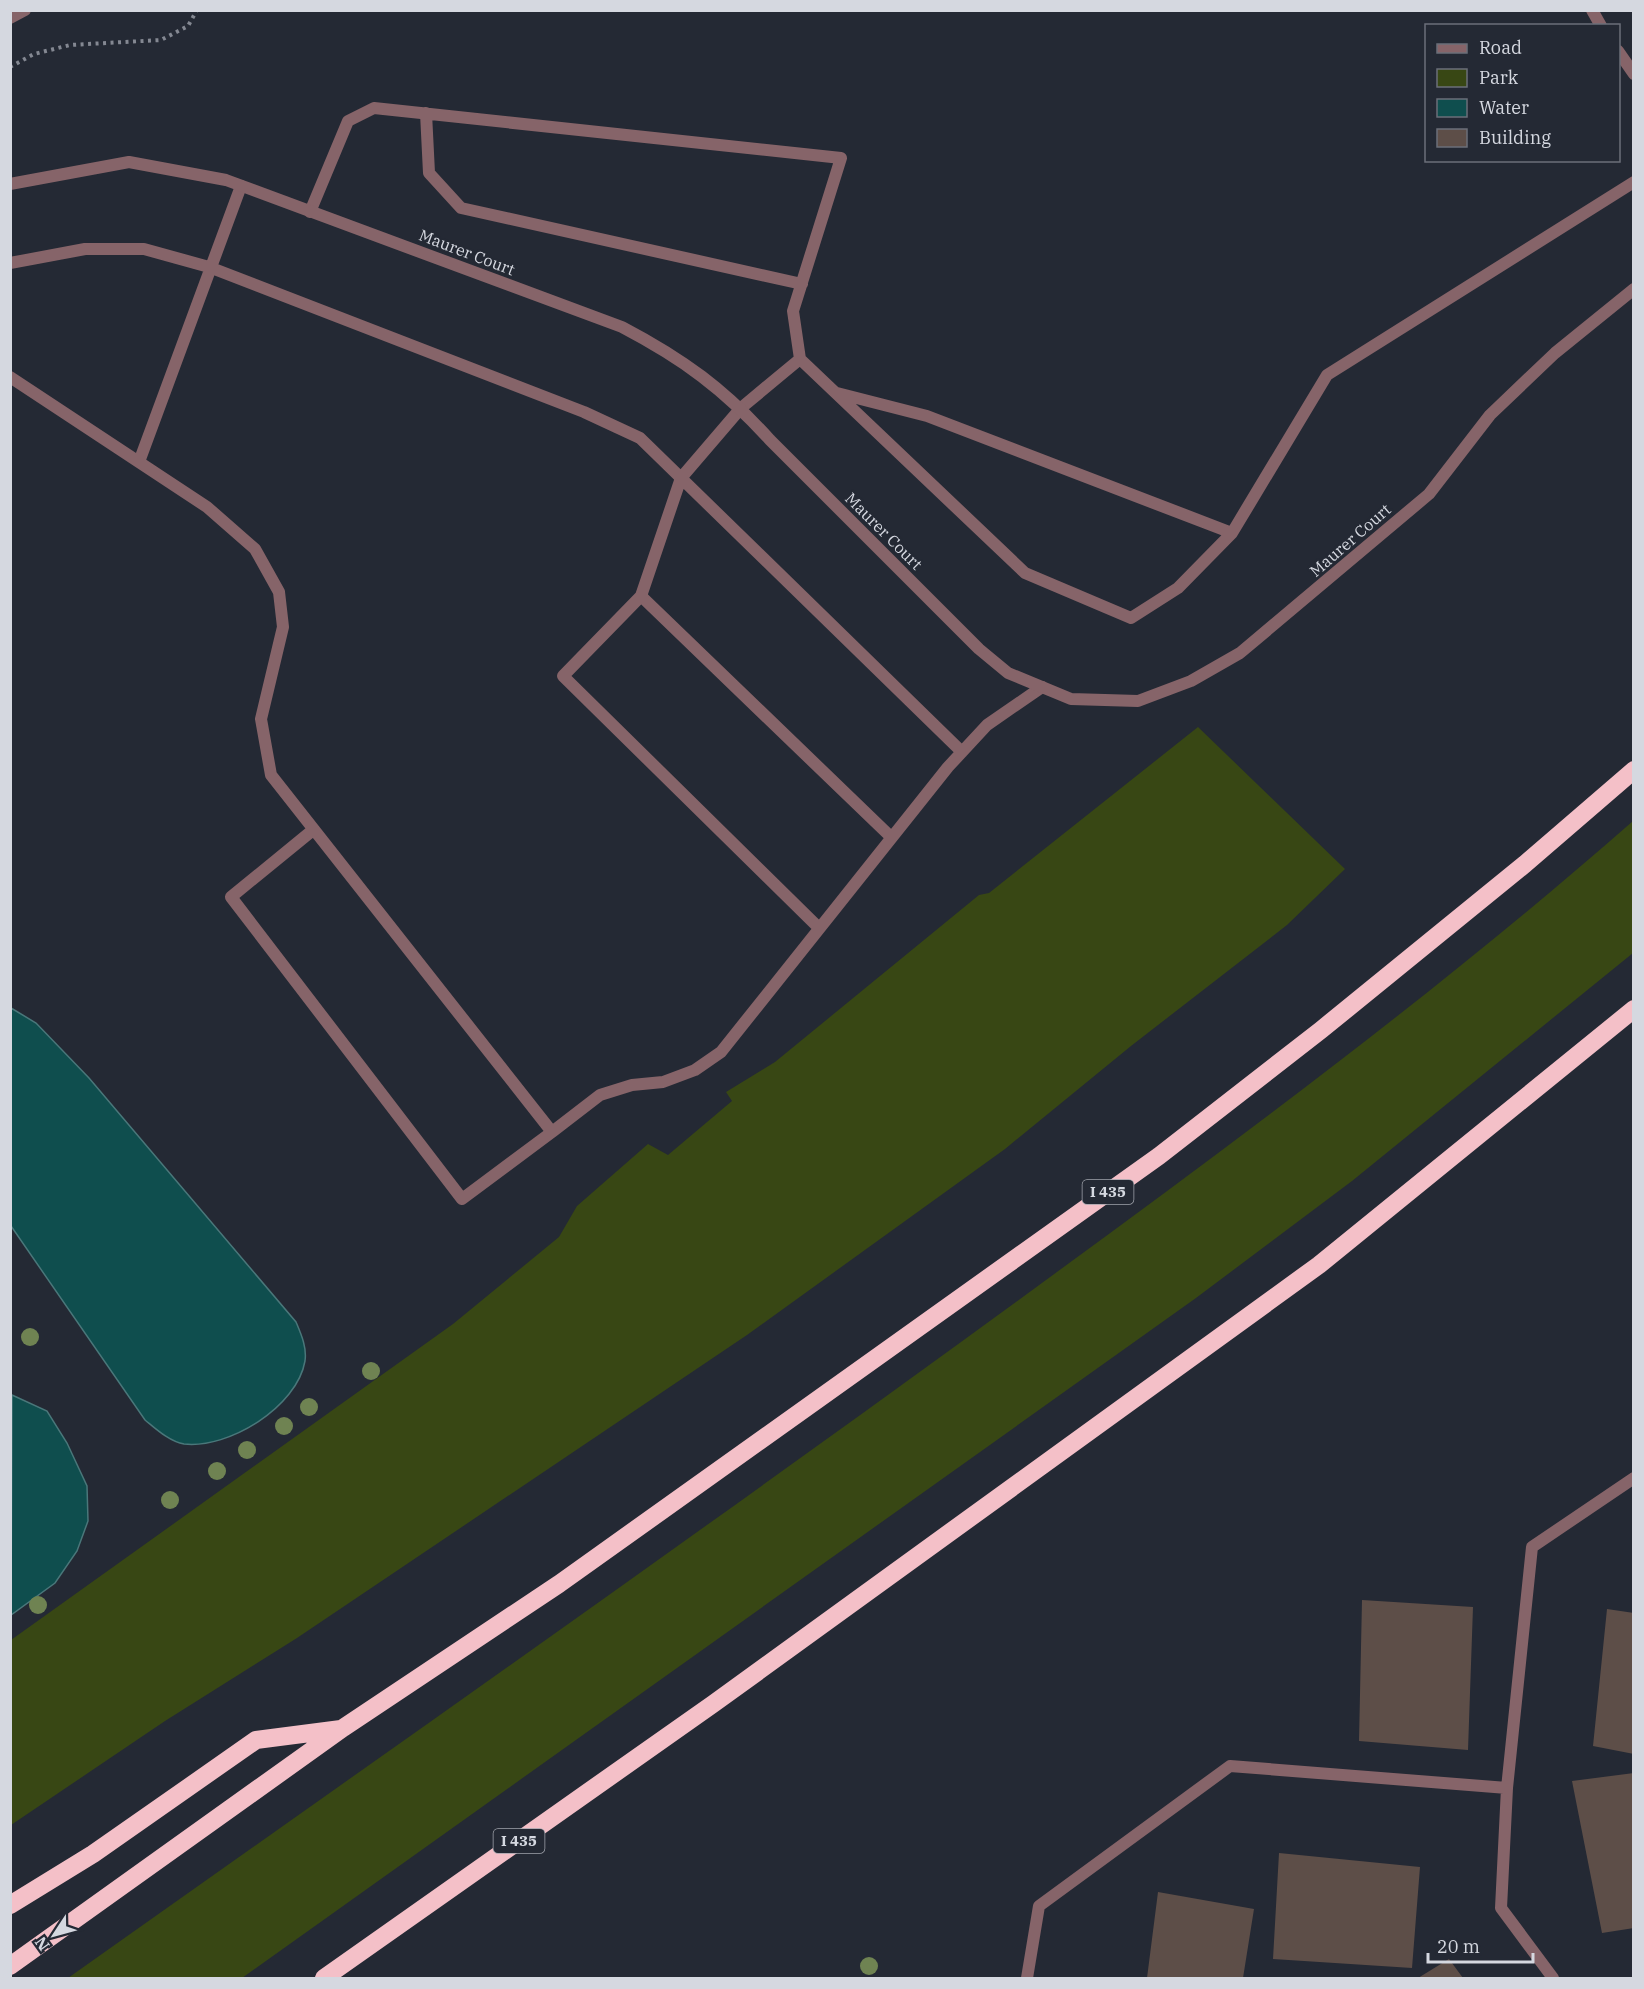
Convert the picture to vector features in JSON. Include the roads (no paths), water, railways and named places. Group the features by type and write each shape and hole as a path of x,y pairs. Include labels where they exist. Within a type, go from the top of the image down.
{"highway":[{"name":"I 435","path":"10,1966 343,1728 559,1584 1159,1155 1322,1030 1515,872 1634,770"},
{"name":"I 435","path":"324,1978 704,1710 1319,1265 1634,1009"},
{"path":"10,1905 93,1854 256,1740 343,1728"}],"street":[{"path":"10,18 25,10"},
{"path":"1592,10 1600,24"},
{"path":"1620,54 1632,69"},
{"path":"310,212 348,121 374,108 841,158 793,311 800,359 1025,573 1131,618 1178,588 1232,533 1327,375 1634,182"},
{"path":"426,113 429,173 461,208 802,284"},
{"name":"Maurer Court","path":"10,184 129,162 226,180 622,327 673,354 741,408 770,441 979,649 1008,673 1071,699 1138,701 1191,681 1240,653 1429,494 1490,415 1555,353 1634,289"},
{"path":"139,462 209,267 241,186"},
{"path":"10,263 85,249 144,249 209,267 584,412 640,438 962,752"},
{"path":"800,359 741,408 681,478 641,596 563,676 818,927"},
{"path":"10,377 207,507 255,549 279,592 283,627 261,719 271,775 552,1132"},
{"path":"836,393 927,416 1232,533"},
{"path":"641,596 891,837"},
{"path":"313,830 231,897 462,1200 600,1095 633,1085 663,1082 695,1070 721,1052 818,927 962,752 987,725 1042,687"},
{"path":"1553,1978 1501,1908 1507,1788 1532,1547 1634,1478"},
{"path":"1027,1978 1040,1906 1230,1766 1507,1788"}],"water":[{"path":"11,1008 36,1023 89,1078 296,1322 305,1351 305,1361 299,1378 289,1394 258,1422 221,1440 202,1444 179,1443 158,1431 145,1420 11,1226"},
{"path":"12,1395 47,1411 67,1443 87,1486 88,1521 77,1551 55,1583 11,1615"}]}
